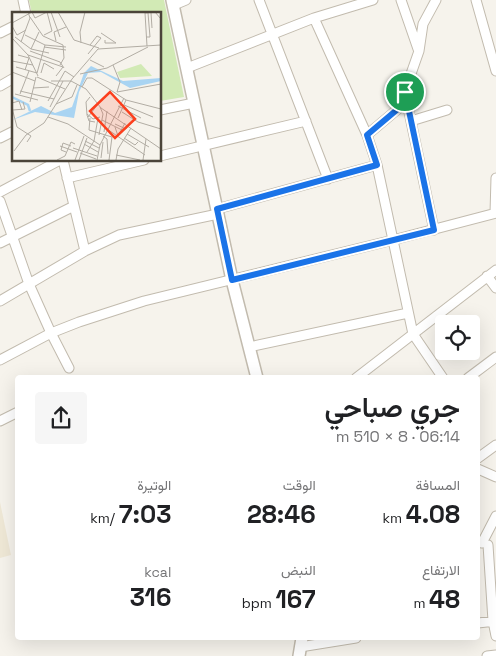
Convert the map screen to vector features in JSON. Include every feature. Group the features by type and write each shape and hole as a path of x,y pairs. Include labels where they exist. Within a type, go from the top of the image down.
{"street":[{"path":"186,0 173,2 232,280 256,375"},
{"path":"259,0 328,178"},
{"path":"187,68 314,18 372,0"},
{"path":"402,0 419,51"},
{"path":"367,135 399,108 419,51 423,24 436,0"},
{"path":"476,0 496,71"},
{"path":"314,18 367,135 377,165 413,334 441,375"},
{"path":"0,33 12,27"},
{"path":"0,86 12,79"},
{"path":"405,92 434,230"},
{"path":"161,110 194,103"},
{"path":"411,121 447,110"},
{"path":"161,156 306,121"},
{"path":"0,138 12,132"},
{"path":"0,192 59,161"},
{"path":"61,161 85,251"},
{"path":"67,178 140,161"},
{"path":"0,301 85,251 118,235 218,212 377,165"},
{"path":"0,360 51,333 144,301 434,230 495,213 496,178"},
{"path":"0,201 29,284 69,368"},
{"path":"0,243 74,206"},
{"path":"360,375 496,270"},
{"path":"488,276 496,288"},
{"path":"249,347 408,313"},
{"path":"472,375 496,357"},
{"path":"0,421 15,414"},
{"path":"480,457 496,445"},
{"path":"480,470 496,477"},
{"path":"496,516 486,544 496,636"},
{"path":"480,623 495,621"},
{"path":"300,647 344,640"},
{"path":"487,656 496,655"}],"shaded area":[{"path":"0,502 11,555 0,558"}],"green space":[{"path":"29,0 164,0 184,97 161,101 161,12 32,12"}],"route":[{"path":"405,92 434,230 232,280 217,209 377,165 367,135 399,108 405,92"}]}
